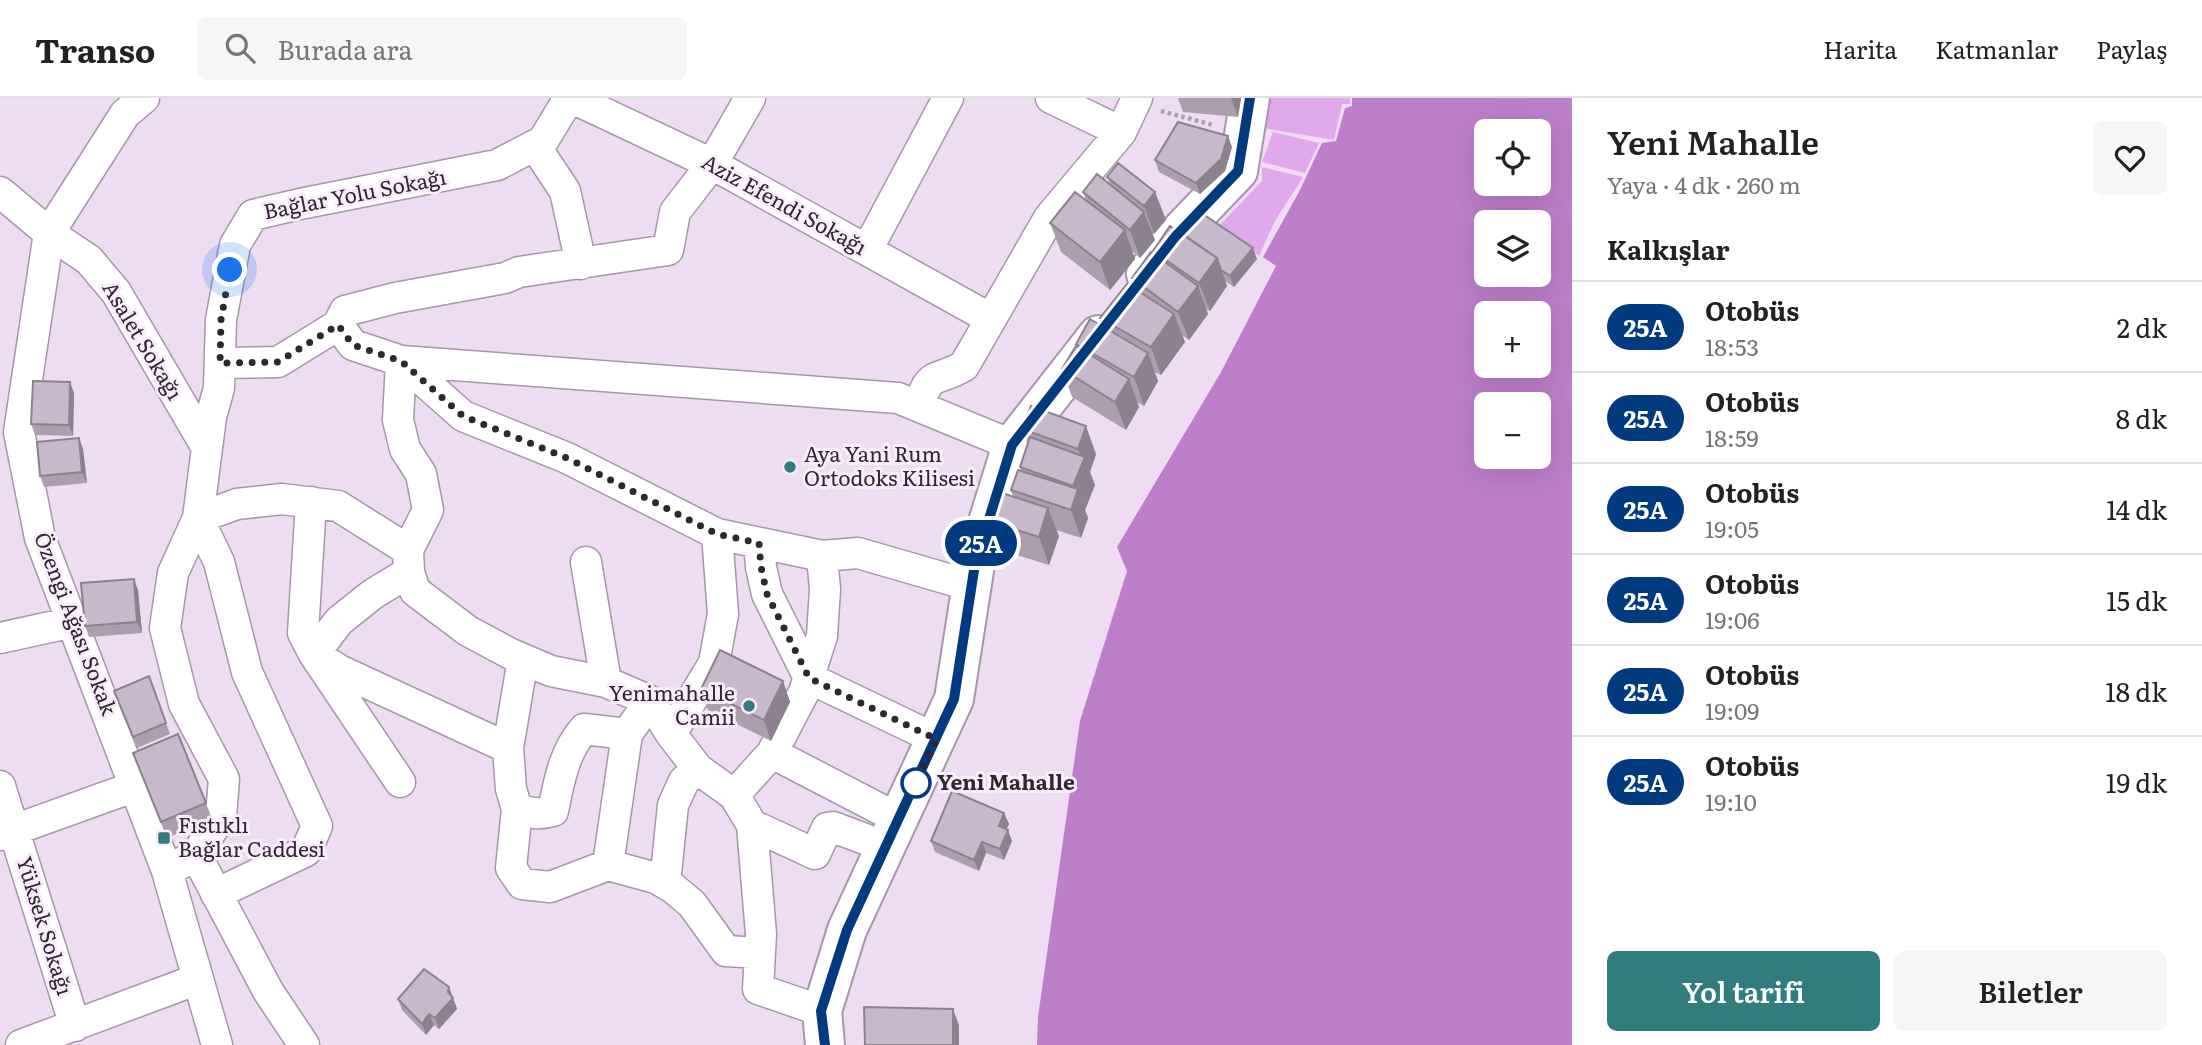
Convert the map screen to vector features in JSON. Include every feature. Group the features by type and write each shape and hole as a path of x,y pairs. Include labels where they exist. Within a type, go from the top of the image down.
{"main road":[{"path":"823,1028 847,930 954,699 975,564 1012,445 1175,237 1238,171 1247,116"}],"street":[{"name":"Özengi Ağası Sokak","path":"144,98 125,114 49,233 10,434 40,538 167,871 217,1045"},
{"name":"Bağlar Yolu Sokağı","path":"196,855 221,816 224,779 184,704 165,628 173,573 198,518 211,417 219,388 221,320 235,245 253,215 497,165 543,141 570,98"},
{"name":"Aziz Efendi Sokağı","path":"570,98 712,164 991,319"},
{"path":"220,363 278,362 338,325 345,311 395,298 505,278 519,272 668,250 675,212 712,164 750,98"},
{"path":"867,250 948,98"},
{"path":"1051,98 1121,132"},
{"path":"919,406 925,386 933,377 953,373 964,366 1049,218 1121,132 1135,101"},
{"path":"535,146 565,191 581,264"},
{"name":"Asalet Sokağı","path":"0,192 49,233 89,260 117,292 207,448"},
{"path":"338,325 353,345 401,361 898,398 1012,445"},
{"path":"401,361 463,416 567,458 717,534 822,556 858,553 972,586"},
{"path":"314,654 339,621 408,561 428,510 421,474 405,449 397,420 401,361"},
{"path":"216,894 306,851 317,826 247,672 219,562 198,518 237,504 282,499 338,506 408,561 415,591 468,631 551,671 606,682 650,701 698,769 734,795 752,825 761,934 758,989 823,1028"},
{"path":"311,502 303,633 314,654 400,782"},
{"path":"671,734 714,663 723,614 717,534"},
{"path":"759,543 767,594 809,678 936,739"},
{"path":"734,795 772,753 804,692 822,636 825,589 822,556"},
{"path":"586,562 606,682"},
{"path":"0,638 73,622"},
{"path":"314,654 339,670 508,748"},
{"path":"523,659 508,748 511,789 517,810 511,868 522,884 550,887 608,865 656,878 692,904 726,951 760,953"},
{"path":"608,865 627,734 650,701"},
{"path":"517,810 531,813 553,810 571,743 584,729 627,734"},
{"path":"772,753 892,833"},
{"path":"665,884 673,805 684,781 698,769"},
{"name":"Yüksek Sokağı","path":"0,786 7,833 75,1026"},
{"path":"7,833 136,786"},
{"path":"752,825 815,854 827,828 892,833"},
{"path":"167,871 196,855 268,991 304,1045"},
{"path":"21,1045 198,979"}],"path":[{"path":"1135,101 1247,116"}],"shaded area":[{"path":"1268,98 1350,98 1350,104 1342,104 1334,140 1263,128"},
{"path":"1352,98 1572,98 1572,1045 1037,1045 1038,1017 1080,721 1127,571 1117,547 1221,372 1276,266 1263,257 1322,143 1336,141 1345,108 1352,106"},
{"path":"1273,132 1319,143 1305,173 1262,162"},
{"path":"1262,167 1303,177 1275,221 1259,256 1217,228 1262,181"}],"building":[{"path":"1178,122 1228,136 1221,159 1196,183 1155,160"},
{"path":"1118,163 1155,192 1144,206 1107,177"},
{"path":"1097,174 1144,212 1130,230 1083,192"},
{"path":"1075,192 1125,230 1100,262 1050,223"},
{"path":"1200,212 1253,248 1230,276 1221,270 1217,258 1183,234"},
{"path":"1170,226 1217,258 1199,283 1153,251"},
{"path":"1151,252 1198,286 1178,312 1132,278"},
{"path":"1127,284 1174,314 1151,347 1100,318"},
{"path":"1090,319 1148,353 1134,377 1076,344"},
{"path":"1076,346 1129,379 1115,402 1062,369"},
{"path":"33,381 70,382 69,425 31,424"},
{"path":"1031,406 1086,426 1078,449 1022,429"},
{"path":"1030,437 1085,457 1073,486 1020,467"},
{"path":"79,438 82,472 40,476 37,442"},
{"path":"1018,470 1078,489 1071,510 1011,490"},
{"path":"999,492 1048,508 1039,537 991,522"},
{"path":"134,579 137,622 85,626 81,583"},
{"path":"720,650 783,681 764,720 701,689"},
{"path":"149,676 166,723 133,737 114,691"},
{"path":"178,734 206,803 161,822 133,753"},
{"path":"952,791 1004,813 999,826 1008,830 1000,849 982,842 974,860 931,841"},
{"path":"424,969 449,987 448,992 453,998 435,1018 429,1014 422,1024 398,999"},
{"path":"864,1007 953,1009 953,1045 865,1045"}],"bus line":[{"name":"25A","path":"825,1045 821,1011 847,930 954,699 975,564 1012,445 1175,237 1238,171 1250,98"}],"place":[{"name":"Aya Yani Rum Ortodoks Kilisesi","path":"790,467"},
{"name":"Yenimahalle Camii","path":"749,706"},
{"name":"Yeni Mahalle","path":"916,783"},
{"name":"Fıstıklı Bağlar Caddesi","path":"164,838"}],"route":[{"path":"230,270 221,320 220,363 278,362 338,325 353,345 401,361 463,416 567,458 717,534 759,543 767,594 809,678 936,739 916,783"}]}
